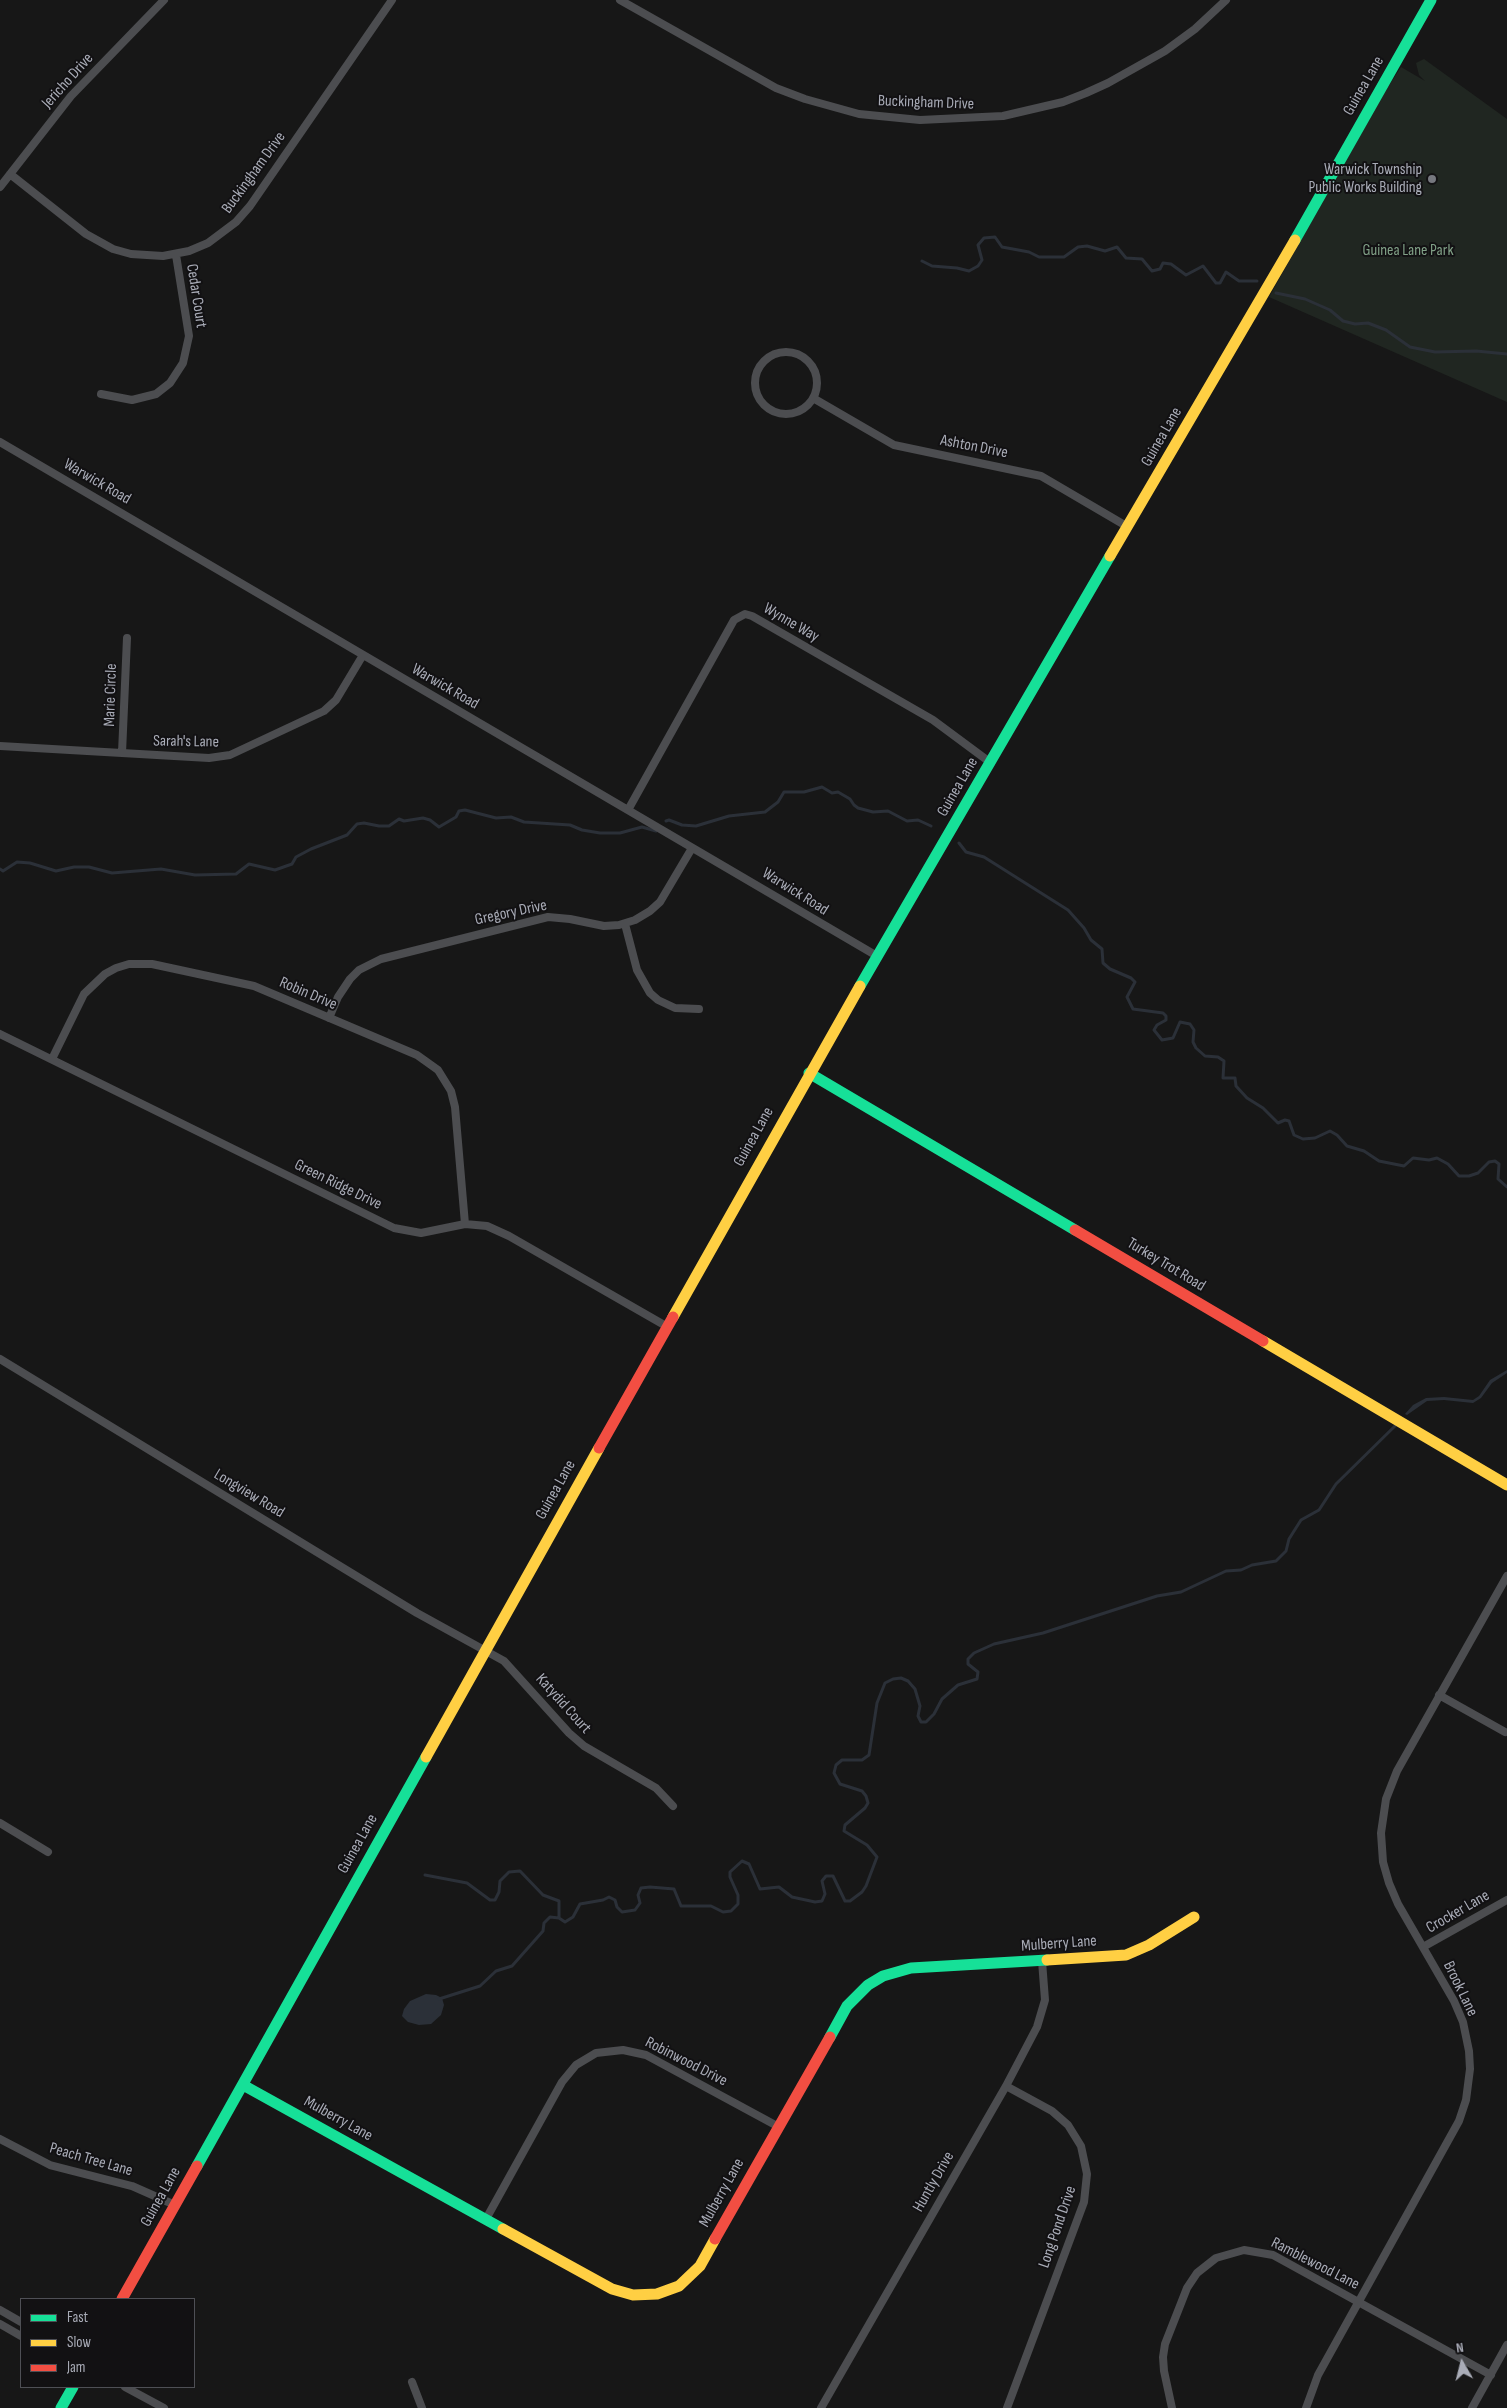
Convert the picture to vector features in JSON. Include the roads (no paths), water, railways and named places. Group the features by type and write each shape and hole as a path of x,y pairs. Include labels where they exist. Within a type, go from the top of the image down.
{"street":[{"name":"Jericho Drive","path":"0,187 71,96 164,0"},
{"name":"Buckingham Drive","path":"10,174 101,243 131,254 150,256 176,255 208,243 226,231 242,216 392,0"},
{"name":"Buckingham Drive","path":"620,0 776,88 851,112 900,119 963,120 1003,116 1063,102 1108,83 1165,51 1195,29 1226,0"},
{"name":"Guinea Lane","path":"123,2298 809,1073 1128,527 1431,0"},
{"name":"Cedar Court","path":"101,394 132,400 156,394 170,382 183,363 188,336 176,255"},
{"path":"792,352 802,356 813,366 817,376 817,388 813,398 800,411 790,414 769,409 761,401 755,384 760,366 767,358 777,353 792,352"},
{"name":"Ashton Drive","path":"813,398 894,444 1041,476 1128,527"},
{"name":"Warwick Road","path":"0,442 877,956"},
{"name":"Wynne Way","path":"628,810 734,620 745,614 933,720 991,763"},
{"name":"Marie Circle","path":"122,753 127,638"},
{"name":"Sarah's Lane","path":"0,746 209,758 230,755 324,711 336,700 363,655"},
{"name":"Gregory Drive","path":"329,1018 338,997 350,979 358,970 381,959 548,918 561,917 604,926 625,924 650,911 660,902 692,848"},
{"path":"625,924 636,970 650,993 658,1000 675,1008 699,1009"},
{"name":"Robin Drive","path":"52,1059 84,994 104,974 128,964 152,964 254,986 417,1054 429,1062 444,1078 451,1091 455,1107 465,1224"},
{"name":"Green Ridge Drive","path":"0,1034 394,1228 422,1233 465,1224 487,1226 509,1236 666,1326"},
{"name":"Turkey Trot Road","path":"809,1073 1507,1485"},
{"name":"Longview Road","path":"0,1359 434,1623 485,1651"},
{"name":"Brook Lane","path":"1306,2408 1318,2375 1459,2121 1466,2100 1470,2069 1466,2034 1454,2001 1389,1883 1383,1862 1381,1833 1383,1813 1392,1780 1439,1695 1505,1585 1507,1576"},
{"name":"Katydid Court","path":"485,1651 504,1661 513,1669 569,1733 584,1746 656,1788 673,1806"},
{"path":"1439,1695 1505,1732"},
{"path":"0,1823 48,1852"},
{"name":"Crocker Lane","path":"1423,1947 1507,1900"},
{"name":"Mulberry Lane","path":"243,2085 619,2292 643,2296 664,2292 679,2286 700,2266 847,2006 868,1985 883,1976 911,1968 1042,1962 1126,1955 1149,1945 1194,1917"},
{"name":"Huntly Drive","path":"821,2408 1006,2086 1041,2017 1045,1995 1042,1962"},
{"name":"Robinwood Drive","path":"486,2219 562,2082 576,2065 596,2053 624,2050 646,2055 778,2127"},
{"name":"Long Pond Drive","path":"1006,2086 1052,2111 1068,2125 1081,2146 1088,2174 1084,2202 1007,2408"},
{"name":"Peach Tree Lane","path":"0,2138 50,2165 132,2186 175,2205"},
{"name":"Ramblewood Lane","path":"1172,2408 1164,2371 1165,2344 1191,2281 1204,2266 1216,2258 1244,2250 1273,2254 1491,2375"},
{"path":"0,2310 20,2321"},
{"path":"0,2324 20,2335"},
{"path":"1472,2408 1507,2345"},
{"path":"412,2382 422,2408"},
{"path":"61,2408 72,2388"},
{"path":"127,2388 164,2408"}],"waterway":[{"path":"922,261 932,266 969,271 978,266 982,260 978,245 984,238 995,237 1002,247 1029,252 1039,257 1064,257 1078,247 1087,246 1105,251 1117,247 1126,258 1142,259 1152,271 1160,269 1163,263 1171,264 1186,275 1203,266 1216,283 1220,283 1226,272 1239,281 1257,281"},
{"path":"1276,293 1305,299 1330,310 1343,321 1355,324 1368,323 1386,330 1410,347 1435,352 1476,351 1507,354"},
{"path":"666,821 696,826 729,816 765,812 778,802 784,792 804,792 822,787 832,793 838,792 850,799 858,808 873,812 888,811 907,821 918,820 931,826"},
{"path":"0,869 3,871 17,862 30,863 56,871 74,867 89,867 112,873 161,869 195,875 236,874 249,864 275,870 292,864 296,857 311,849 347,835 357,824 389,826 399,819 404,821 423,818 430,820 439,827 456,817 459,811 465,810 496,818 511,817 524,822 570,825 582,830 600,833 620,833 642,827 656,831"},
{"path":"959,843 966,852 984,857 1068,910 1084,928 1091,940 1102,949 1103,963 1110,969 1131,978 1135,982 1127,997 1133,1009 1163,1013 1166,1016 1166,1020 1157,1025 1154,1030 1162,1040 1173,1038 1180,1022 1190,1024 1194,1030 1193,1042 1196,1048 1205,1056 1218,1057 1224,1061 1223,1078 1235,1078 1236,1086 1247,1098 1263,1108 1278,1123 1285,1120 1289,1121 1294,1135 1303,1139 1315,1138 1330,1131 1337,1135 1347,1146 1364,1151 1379,1161 1404,1166 1413,1158 1429,1160 1437,1158 1448,1164 1459,1176 1469,1176 1478,1173 1489,1162 1495,1161 1499,1164 1498,1179 1507,1187"},
{"path":"425,1875 467,1883 490,1900 495,1900 499,1892 500,1881 509,1872 520,1871 543,1895 559,1901 559,1918 565,1922 573,1917 580,1904 603,1900 609,1897 615,1900 617,1907 622,1912 635,1910 640,1903 638,1895 641,1888 650,1887 674,1889 681,1906 711,1906 723,1912 731,1911 738,1904 738,1895 730,1877 730,1872 742,1861 749,1864 760,1889 779,1887 792,1897 815,1902 822,1901 825,1894 822,1881 826,1876 833,1876 845,1901 850,1901 862,1892 866,1886 877,1857 867,1845 844,1831 845,1825 865,1808 868,1803 866,1796 862,1791 840,1784 834,1773 836,1765 842,1760 862,1760 869,1755 877,1703 885,1683 901,1678 908,1681 915,1689 920,1706 918,1716 921,1722 926,1722 934,1714 942,1699 958,1685 977,1679 978,1672 968,1664 968,1659 974,1653 994,1644 1043,1633 1157,1596 1181,1592 1226,1571 1241,1570 1252,1565 1276,1561 1286,1551 1289,1539 1301,1520 1319,1510 1336,1484 1395,1426"},
{"path":"439,1999 480,1986 496,1971 512,1966 543,1931 544,1923 550,1917 559,1918"}],"place":[{"name":"Warwick Township Public Works Building","path":"1432,179"}],"park label":[{"name":"Guinea Lane Park","path":"1408,251"}]}
